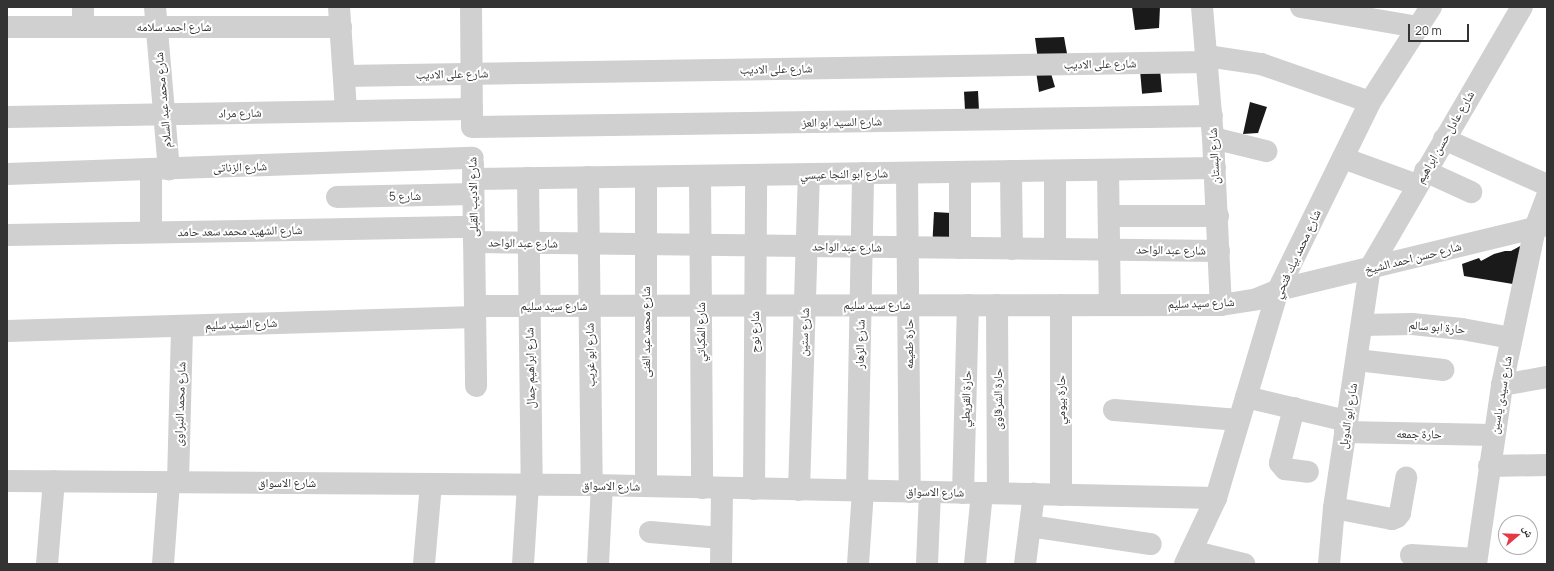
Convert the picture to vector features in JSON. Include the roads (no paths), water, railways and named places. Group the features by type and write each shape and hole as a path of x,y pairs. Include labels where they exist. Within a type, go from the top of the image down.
{"street":[{"name":"شارع الاديب القبلى","path":"471,7 476,386"},
{"name":"شارع البستان","path":"1202,7 1212,116 1218,216 1221,305"},
{"path":"1301,7 1418,27"},
{"name":"شارع محمد بيك فتحي","path":"1188,558 1216,498 1278,290 1370,102 1431,7"},
{"name":"شارع عادل حسن ابراهيم","path":"1370,268 1421,178 1522,7"},
{"name":"شارع احمد سلامه","path":"7,28 83,17 340,17"},
{"name":"شارع محمد عبد السلام","path":"151,232 160,170 165,114 156,17"},
{"path":"340,17 346,111"},
{"name":"شارع على الاديب","path":"344,76 1207,59 1261,64 1370,102"},
{"name":"شارع مراد","path":"7,117 346,111 472,118"},
{"name":"شارع السيد ابو العز","path":"472,118 1212,116"},
{"path":"1213,138 1266,151"},
{"path":"1444,139 1547,185"},
{"path":"1343,158 1471,192"},
{"name":"شارع ابو النجا عيسي","path":"473,177 646,177 1215,168"},
{"name":"شارع الزناتى","path":"7,174 160,170 473,177"},
{"path":"1055,170 1055,249"},
{"path":"1108,170 1110,304"},
{"path":"1011,171 1012,248"},
{"name":"حارة طعيمه","path":"907,172 908,305 920,492 927,564"},
{"path":"960,172 960,248"},
{"name":"شارع الزهار","path":"858,564 860,491 860,305 863,173"},
{"name":"شارع ستين","path":"799,490 809,174"},
{"name":"شارع نوح","path":"754,489 756,175"},
{"name":"شارع المكباتي","path":"700,176 701,306 712,488 721,538 721,564"},
{"name":"شارع 5","path":"337,197 473,177"},
{"name":"شارع ابو غريب","path":"588,177 589,306 597,486 598,564"},
{"name":"شارع محمد عبد الغنى","path":"646,177 646,486"},
{"name":"شارع ابراهيم جمال","path":"523,564 530,485 528,178"},
{"name":"شارع سيدى ياسين","path":"1476,561 1489,466 1511,338 1541,226 1547,196"},
{"path":"1109,216 1218,216"},
{"name":"شارع حسن احمد الشيخ","path":"1278,290 1541,226"},
{"name":"شارع الشهيد محمد سعد حامد","path":"7,235 151,232 474,235"},
{"name":"شارع عبد الواحد","path":"474,235 529,243 1219,251"},
{"name":"شارع ابو الدوبل","path":"1329,564 1334,508 1370,268"},
{"name":"شارع سيد سليم","path":"475,312 530,307 589,306 1221,305 1257,298 1278,290"},
{"name":"حارة القريطي","path":"968,305 981,493"},
{"name":"حارة الشرقاوى","path":"981,493 997,305"},
{"name":"حارة بيومي","path":"1061,305 1061,495"},
{"name":"شارع السيد سليم","path":"7,331 182,326 475,312"},
{"name":"حارة ابو سالم","path":"1362,325 1419,325 1462,328 1511,338"},
{"name":"شارع محمد النبراوى","path":"163,564 174,482 182,326"},
{"path":"1356,360 1443,370"},
{"path":"1502,385 1547,377"},
{"name":"حارة جمعه","path":"1246,397 1294,408 1346,427 1494,435"},
{"path":"1294,408 1280,463 1285,469 1308,472"},
{"path":"1114,410 1239,420"},
{"path":"1489,466 1547,465"},
{"path":"1334,508 1392,519 1397,517 1400,513 1406,478"},
{"name":"شارع الاسواق","path":"7,481 646,486 1216,498"},
{"path":"47,564 54,481"},
{"path":"424,564 431,484"},
{"path":"975,564 981,493"},
{"path":"1025,564 1034,494"},
{"path":"1030,526 1151,544"},
{"path":"650,532 721,538"},
{"path":"1411,555 1476,561"},
{"path":"1188,558 1244,564"}]}
